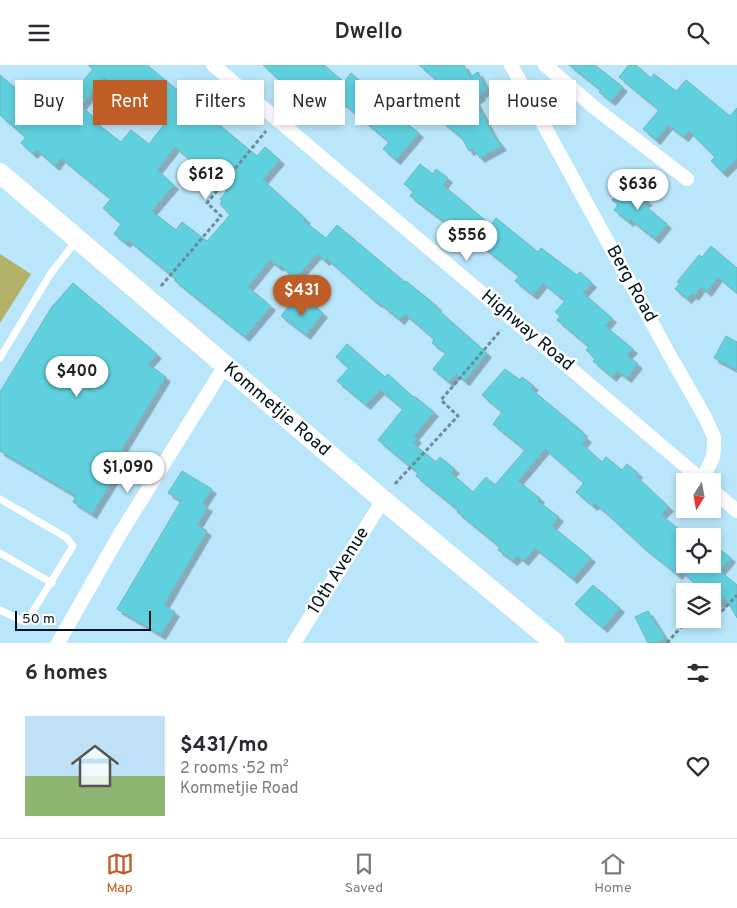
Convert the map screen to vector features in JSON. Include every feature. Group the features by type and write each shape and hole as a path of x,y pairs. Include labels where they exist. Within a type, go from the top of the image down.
{"main road":[{"name":"Kommetjie Road","path":"0,173 226,364 390,492 544,639"}],"street":[{"name":"Highway Road","path":"213,65 693,473"},
{"name":"Berg Road","path":"510,65 705,417 714,437 713,457 709,473"},
{"path":"545,65 595,108 686,179"},
{"path":"58,643 120,534 226,364"},
{"name":"10th Avenue","path":"294,643 390,492"},
{"name":"Highway Road","path":"721,497 737,511"}],"lane":[{"path":"0,358 51,273 77,239"},
{"path":"0,499 72,542 73,546 72,551 27,621 23,621 0,610"},
{"path":"0,553 52,583"}],"path":[{"path":"161,286 221,216 206,203 270,127"},
{"path":"390,492 458,416 441,400 511,318"},
{"path":"721,612 737,595"},
{"path":"668,643 680,628"}],"shaded area":[{"path":"0,254 31,274 0,323"}],"building":[{"path":"88,65 147,65 165,80 106,80 104,78 102,80 93,80 93,91 83,104 83,81 93,69"},
{"path":"263,65 324,65 342,80 279,80"},
{"path":"419,65 464,65 470,77 478,72 487,90 480,94 481,96 479,97 479,80 437,80"},
{"path":"569,65 595,65 623,87 611,101 599,92 601,90"},
{"path":"629,65 636,65 651,78 654,74 676,91 686,80 730,116 737,108 737,159 723,173 711,161 715,157 689,131 684,137 668,125 656,140 643,129 659,110 619,77"},
{"path":"351,73 359,80 355,80 355,113 345,105 345,81"},
{"path":"0,75 15,88 15,125 83,125 83,108 93,116 93,125 99,125 121,142 131,130 149,144 164,125 167,125 167,82 177,90 177,125 220,125 257,156 265,147 280,160 263,180 306,219 304,221 326,238 337,225 437,306 436,308 487,353 465,381 456,374 449,382 433,369 446,353 432,343 433,338 405,314 400,320 377,303 327,259 325,261 317,254 295,279 280,265 279,267 270,260 248,287 271,306 245,337 128,240 126,243 114,234 121,224 103,208 111,199 61,158 55,166 37,150 33,154 21,143 26,137 0,115","holes":["175,147 227,191 220,199 222,201 220,204 230,215 207,241 182,222 176,230 152,211 174,185 157,170"]},
{"path":"479,108 494,136 502,146 480,158 473,149 469,151 462,138 446,125 479,125"},
{"path":"369,125 409,125 419,133 396,160 383,149 389,142"},
{"path":"420,164 433,174 436,169 448,178 443,185 491,225 496,218 538,252 541,248 577,275 580,272 592,283 583,293 612,318 605,326 633,349 627,355 638,364 627,378 617,371 612,377 593,361 595,359 586,350 589,347 557,320 560,316 555,312 565,301 543,283 533,295 515,281 519,276 467,234 462,239 443,221 410,196 414,191 404,184"},
{"path":"625,183 648,201 643,204 667,224 655,239 631,220 629,222 614,210 618,205 612,200"},
{"path":"711,246 737,268 737,293 718,277 707,292 701,287 694,296 692,294 687,299 675,289 680,283 677,282 699,255 702,257"},
{"path":"73,283 157,354 148,364 166,377 122,449 129,454 92,514 73,502 76,496 0,451 0,392 51,308"},
{"path":"293,301 307,311 312,304 323,313 306,335 281,316"},
{"path":"726,336 737,342 737,370 714,358"},
{"path":"347,344 385,377 388,374 413,397 434,412 414,436 417,438 413,443 436,462 440,457 455,469 451,473 473,492 486,477 495,485 525,450 493,424 502,412 482,395 505,369 520,380 522,377 534,386 531,389 583,432 582,434 587,438 582,444 602,462 606,457 622,470 627,464 638,473 636,476 669,507 661,515 677,528 676,573 680,573 678,575 643,547 604,511 595,504 593,506 576,492 584,483 545,449 518,481 540,498 538,501 559,517 552,526 591,558 573,579 535,548 524,561 518,556 513,561 498,550 500,547 457,512 458,510 416,476 418,473 378,440 403,409 380,390 366,405 337,381 349,368 336,357"},
{"path":"182,471 212,489 202,504 208,507 197,525 207,531 164,605 175,612 161,635 117,609 181,501 168,493"},
{"path":"721,550 731,558 721,570"},
{"path":"721,572 737,585 737,618 725,597 721,603 721,583 695,583 683,573"},
{"path":"593,585 620,608 603,628 575,604"},
{"path":"648,611 665,638 655,643 648,643 635,617"}]}
